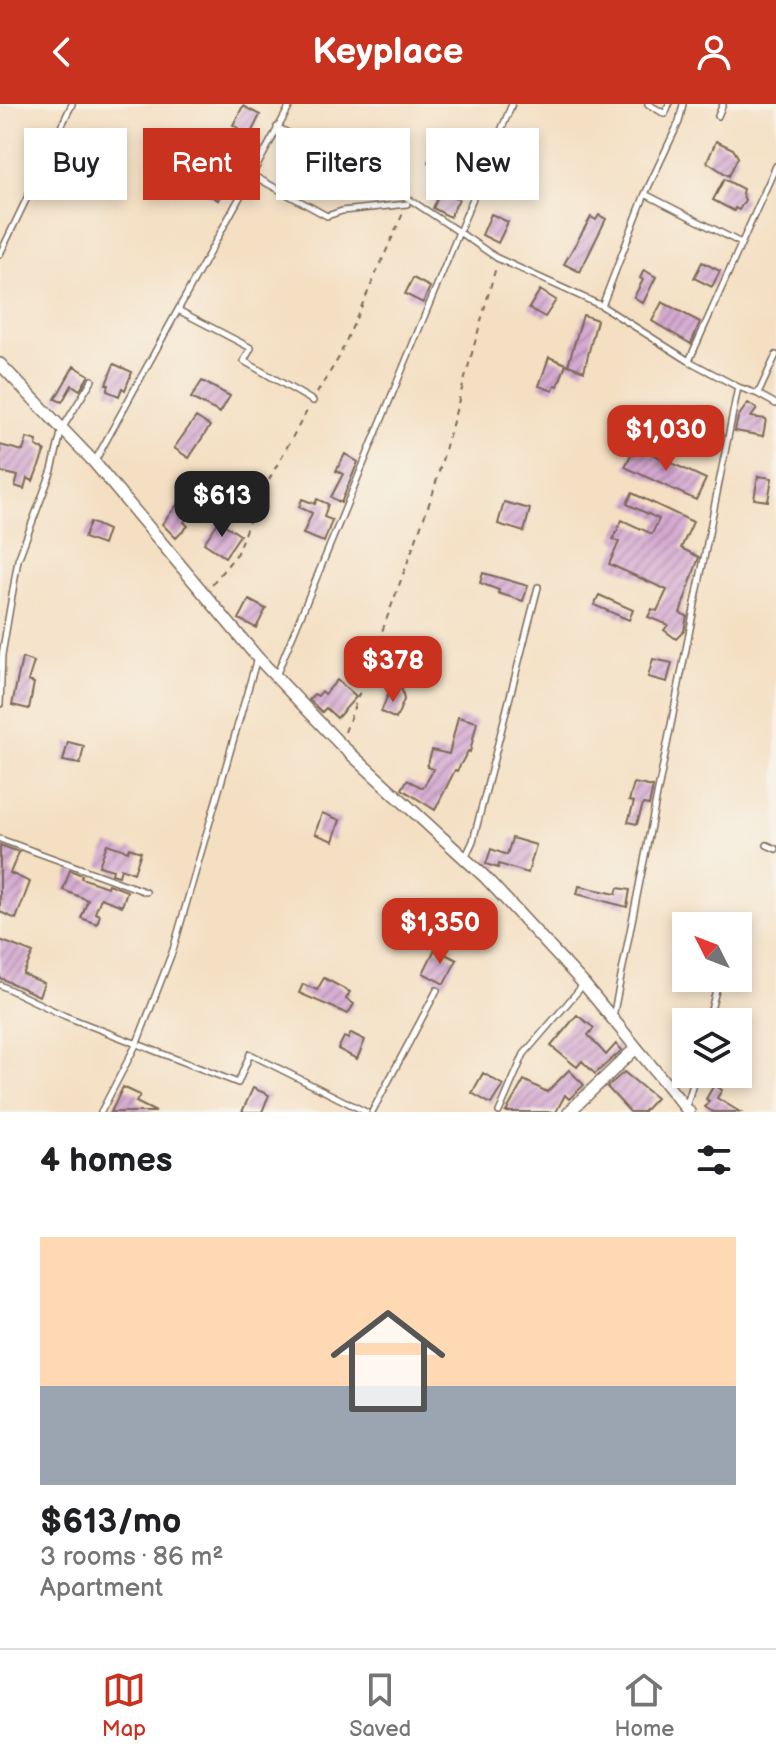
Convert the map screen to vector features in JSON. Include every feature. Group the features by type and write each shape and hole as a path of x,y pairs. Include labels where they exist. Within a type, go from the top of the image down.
{"street":[{"path":"0,364 94,462 257,657 340,744 465,859 584,984 687,1110"},
{"path":"569,1112 636,1048"}],"lane":[{"path":"0,254 72,104"},
{"path":"260,157 291,104"},
{"path":"276,676 512,104"},
{"path":"648,104 665,114 669,104"},
{"path":"602,306 645,194 679,122 683,104"},
{"path":"718,116 723,104"},
{"path":"277,127 409,199 497,258 602,306 689,361 776,404"},
{"path":"689,361 776,166"},
{"path":"260,179 327,216 342,211 407,204"},
{"path":"645,194 741,243"},
{"path":"94,462 236,200"},
{"path":"178,310 251,348 244,361 313,401"},
{"path":"758,394 776,355"},
{"path":"0,704 1,654 18,560 52,470 62,429 92,380"},
{"path":"613,1018 738,387"},
{"path":"465,859 473,841 538,587"},
{"path":"101,1112 137,1043 173,950 257,657"},
{"path":"0,839 146,892"},
{"path":"767,845 776,849"},
{"path":"499,1112 524,1054 584,984"},
{"path":"0,985 65,1016 238,1083 250,1054 366,1112"},
{"path":"372,1112 437,990"},
{"path":"687,1110 692,1088"}],"path":[{"path":"340,744 433,493 489,298 497,258"}],"building":[{"path":"243,106 260,115 254,128 233,125"},
{"path":"716,141 733,149 738,157 729,176 707,162"},
{"path":"724,179 743,189 745,200 739,210 735,208 734,211 713,200"},
{"path":"437,200 458,200 450,217 433,208"},
{"path":"491,214 508,222 498,243 482,235"},
{"path":"599,215 606,219 580,272 564,264 591,217 596,220"},
{"path":"702,262 720,271 712,287 694,278"},
{"path":"644,270 656,277 643,303 634,297 643,280 640,278"},
{"path":"413,278 430,287 423,303 405,294"},
{"path":"540,290 556,300 545,317 529,308"},
{"path":"662,302 700,322 691,344 652,321"},
{"path":"583,315 597,320 584,371 568,365"},
{"path":"549,357 566,364 553,391 539,386"},
{"path":"114,364 132,372 125,390 122,388 119,396 107,391 109,385 106,384"},
{"path":"74,366 89,375 80,390 72,385 62,402 55,399"},
{"path":"202,381 230,396 220,413 191,398"},
{"path":"748,403 757,409 751,417 766,419 763,436 735,431 738,417"},
{"path":"196,417 210,426 189,458 174,448"},
{"path":"27,438 37,441 36,446 45,450 33,481 27,478 24,489 15,486 18,476 1,472 0,445 23,451"},
{"path":"635,446 706,479 696,500 625,467"},
{"path":"345,454 358,462 341,503 331,497 343,474 336,471"},
{"path":"758,476 772,478 768,501 754,499"},
{"path":"632,493 693,522 681,548 699,557 680,613 687,616 684,631 676,639 664,630 668,625 648,617 652,609 657,611 667,590 609,564 619,542 613,539 622,520 652,534 659,519 627,504"},
{"path":"185,495 198,506 184,522 188,526 176,538 162,524"},
{"path":"302,499 315,504 317,499 328,504 324,517 332,520 324,542 303,534 312,513 299,507"},
{"path":"504,502 530,509 524,532 498,524"},
{"path":"219,521 240,535 225,557 204,543"},
{"path":"90,522 108,530 103,545 84,538"},
{"path":"483,573 528,586 523,601 480,583"},
{"path":"599,595 633,610 629,620 594,605"},
{"path":"249,600 266,609 256,628 239,619"},
{"path":"22,658 34,662 28,681 34,683 29,709 12,705"},
{"path":"653,659 672,663 667,682 648,677"},
{"path":"337,680 356,697 337,718 326,708 322,712 309,700 322,691 325,694"},
{"path":"402,689 404,700 396,719 381,712 389,692"},
{"path":"458,717 477,722 470,752 455,770 435,810 402,789 407,780 423,788 434,769 427,767 432,750 449,754"},
{"path":"68,742 84,746 80,764 63,761"},
{"path":"634,783 653,787 649,805 643,804 637,824 628,822 634,802 629,801"},
{"path":"322,813 340,820 333,841 315,834"},
{"path":"512,838 536,845 528,873 499,864 498,868 486,864 491,849 507,855"},
{"path":"107,844 141,852 134,873 121,868 119,876 112,874 113,870 99,866"},
{"path":"0,845 19,852 10,873 30,882 16,919 0,912"},
{"path":"70,870 82,875 81,878 127,891 122,906 101,898 95,913 100,915 97,924 81,918 88,900 63,890"},
{"path":"579,886 616,894 618,888 630,890 627,907 577,894"},
{"path":"0,940 33,953 23,974 44,983 39,996 0,978"},
{"path":"435,949 457,960 444,984 423,973"},
{"path":"324,978 350,992 346,999 354,1004 348,1014 299,993 303,984 317,990"},
{"path":"577,1015 594,1028 588,1035 606,1055 616,1044 622,1050 595,1074 582,1061 577,1067 551,1046"},
{"path":"351,1033 365,1040 357,1059 338,1049 344,1037 348,1039"},
{"path":"569,1070 584,1085 569,1099 565,1095 556,1112 506,1112 524,1080 547,1092"},
{"path":"624,1072 656,1098 643,1112 630,1112 607,1087"},
{"path":"483,1073 503,1085 491,1104 472,1093"},
{"path":"123,1087 140,1095 136,1102 156,1112 111,1112"},
{"path":"253,1088 269,1095 262,1112 242,1112"},
{"path":"712,1088 719,1088 722,1090 717,1098 740,1112 713,1112 705,1107 709,1101 706,1099"}]}
